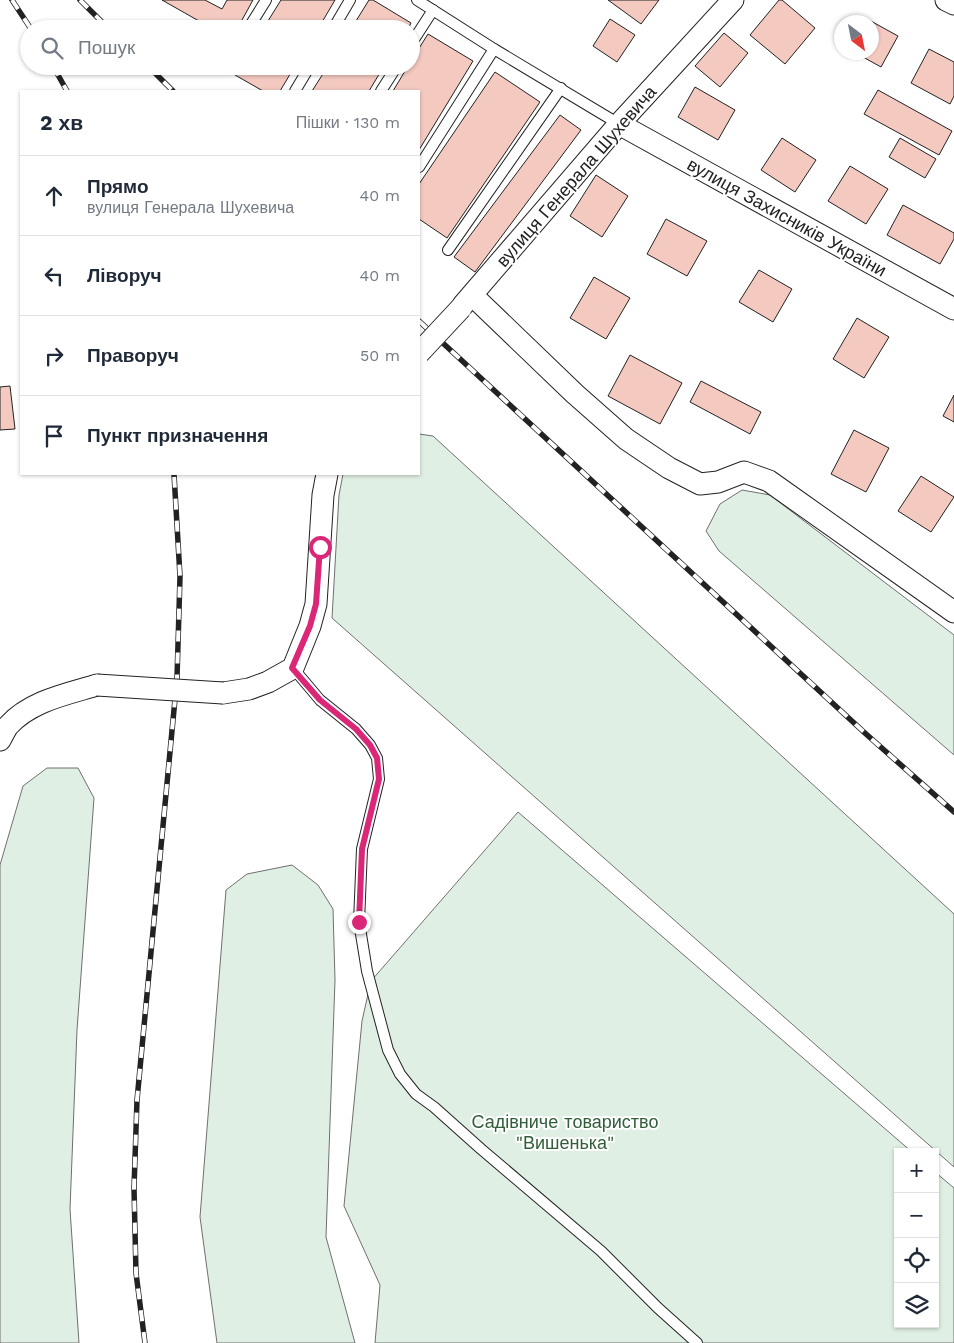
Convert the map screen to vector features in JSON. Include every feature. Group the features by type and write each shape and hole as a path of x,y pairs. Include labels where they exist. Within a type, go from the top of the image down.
{"street":[{"name":"вулиця Генерала Шухевича","path":"420,351 467,302 619,124 732,0"},
{"path":"946,0 954,4"},
{"name":"вулиця Захисників України","path":"619,124 954,309"},
{"path":"467,302 626,439 662,463 700,484 718,482 744,472 769,480 954,612"},
{"path":"0,740 8,726 24,712 51,699 97,685 223,693 249,689 268,682 292,668 310,626 316,604 323,495 327,475"}],"lane":[{"path":"254,20 266,0"},
{"path":"338,20 350,0"},
{"path":"417,0 619,124"},
{"path":"420,30 433,10"},
{"path":"420,165 494,49"},
{"path":"296,90 305,75"},
{"path":"382,90 391,75"},
{"path":"448,250 561,88"},
{"path":"292,668 320,700 356,729 370,745 377,758 379,779 362,849 359,922 367,971 388,1050 400,1074 416,1094 434,1107 601,1251 658,1308 697,1343"}],"green space":[{"path":"420,434 433,436 954,914 954,1167 939,1154 939,1148 932,1148 332,618 339,495 343,475 420,475"},
{"path":"742,490 770,495 954,635 954,755 719,551 706,531 720,504"},
{"path":"47,768 78,768 94,798 77,1030 70,1209 79,1343 0,1343 0,865 23,786"},
{"name":"Садівниче товариство \"Вишенька\"","path":"518,812 907,1148 894,1148 894,1328 939,1328 939,1175 954,1188 954,1343 375,1343 380,1285 344,1206 362,1021 371,981"},
{"path":"292,865 318,885 333,909 335,980 326,1237 355,1343 217,1343 200,1217 226,890 247,874"}],"building":[{"path":"162,0 205,0 222,9 227,0 253,0 242,20 197,20"},
{"path":"281,0 335,0 323,20 269,20"},
{"path":"369,0 373,0 406,20 357,20"},
{"path":"608,0 659,0 641,24"},
{"path":"779,0 782,0 815,28 785,64 750,35"},
{"path":"610,19 635,35 617,62 593,46"},
{"path":"879,26 898,36 881,67 868,60 879,60"},
{"path":"724,33 748,53 720,87 695,66"},
{"path":"428,34 473,61 420,148 420,90 394,90 403,75 420,75 420,47"},
{"path":"929,49 954,62 954,96 950,104 911,83"},
{"path":"495,72 540,102 447,238 420,220 420,183"},
{"path":"235,75 290,75 281,90 261,90"},
{"path":"322,75 379,75 370,90 313,90"},
{"path":"695,87 735,110 718,140 678,117"},
{"path":"878,90 952,131 939,155 864,114"},
{"path":"560,115 581,130 475,272 454,257"},
{"path":"782,138 816,160 795,192 761,170"},
{"path":"900,138 936,159 925,178 889,157"},
{"path":"850,166 888,189 866,224 828,201"},
{"path":"596,175 628,196 602,237 570,216"},
{"path":"903,205 954,233 954,239 940,264 887,235"},
{"path":"666,219 707,241 687,276 647,254"},
{"path":"759,270 792,289 773,322 739,302"},
{"path":"594,277 630,298 606,339 570,318"},
{"path":"857,318 889,337 864,378 833,359"},
{"path":"630,355 682,383 660,424 608,396"},
{"path":"701,381 761,412 750,434 690,402"},
{"path":"10,386 15,429 0,430 0,387"},
{"path":"954,395 954,422 943,416"},
{"path":"854,430 889,448 866,492 831,474"},
{"path":"921,476 954,497 931,532 898,511"}],"railway":[{"path":"12,0 25,20"},
{"path":"80,0 100,20"},
{"path":"58,75 66,90"},
{"path":"157,75 172,90"},
{"path":"420,322 866,734 954,812"},
{"path":"145,1343 136,1273 134,1188 137,1100 177,678 180,576 174,475"}],"route":[{"path":"320,547 316,604 310,626 292,668 320,700 356,729 370,745 377,758 379,779 362,849 359,922"}]}
